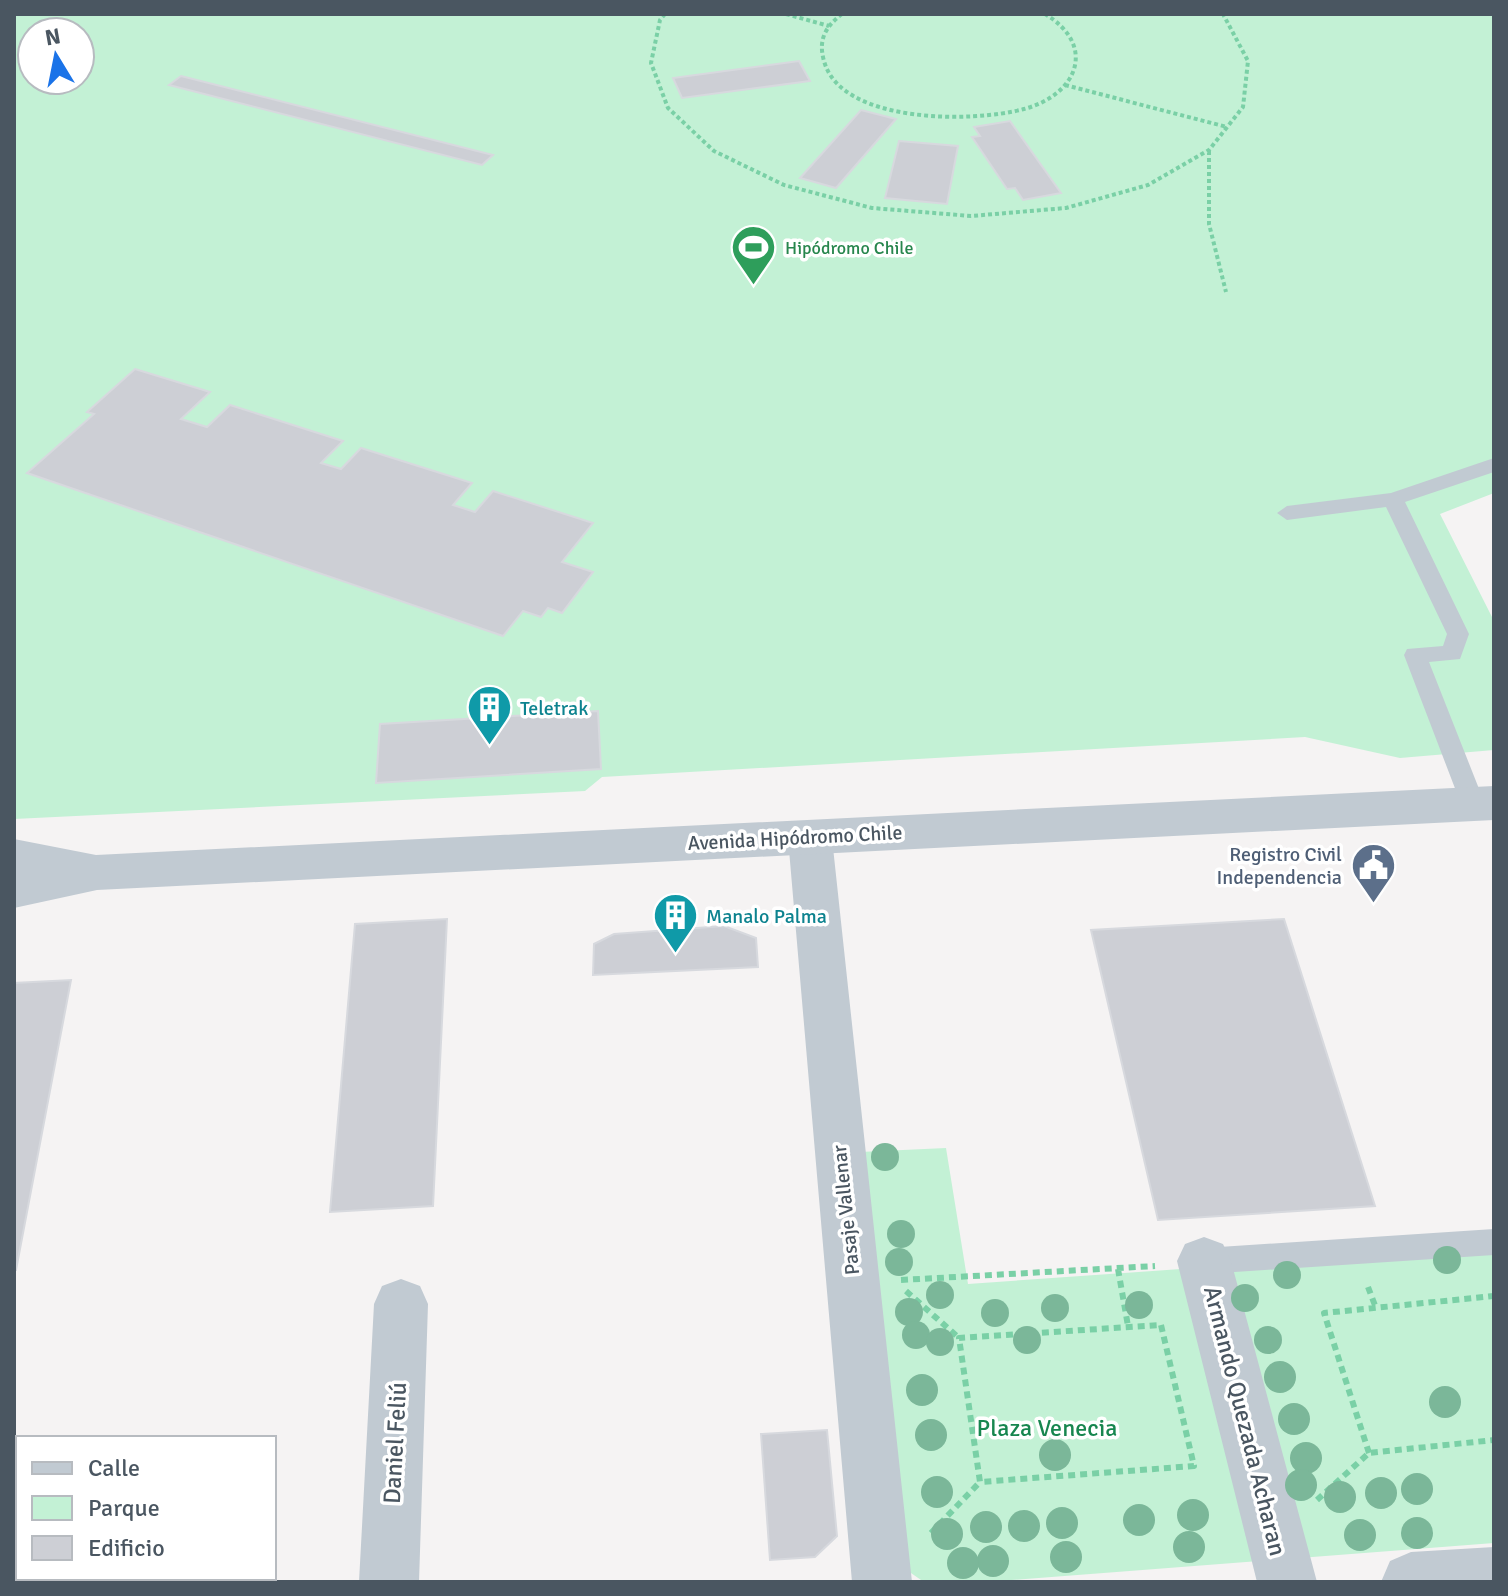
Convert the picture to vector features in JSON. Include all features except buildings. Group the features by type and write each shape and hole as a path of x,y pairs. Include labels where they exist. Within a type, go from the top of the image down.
{"street":[{"name":"Avenida Hipódromo Chile","path":"14,890 97,872 1483,803"},
{"name":"Pasaje Vallenar","path":"810,838 882,1582"},
{"name":"Avenida Hipódromo Chile","path":"14,856 97,872"},
{"name":"Armando Quezada Acharan","path":"1204,1261 1287,1582"},
{"name":"Daniel Feliú","path":"389,1582 401,1304"},
{"path":"1411,1582 1494,1577"}],"lane":[{"path":"1287,513 1393,499 1494,465"},
{"path":"1393,499 1458,634 1452,653 1415,655 1483,803"},
{"path":"1204,1261 1494,1242"}],"path":[{"path":"665,14 660,20 651,63 668,108 714,151 784,185 872,208 971,216 1066,208 1148,185 1209,150 1243,107 1248,61 1226,15"},
{"path":"786,14 829,26"},
{"path":"842,14 821,37 819,56 828,76 849,93 880,107 917,116 957,119 997,116 1031,107 1058,93 1074,75 1079,55 1071,36 1045,14"},
{"path":"1065,85 1227,127"},
{"path":"1209,150 1209,224 1226,292"},
{"path":"959,1338 1161,1325 1194,1466 980,1482 959,1338 893,1280 1118,1269 1204,1261"},
{"path":"1118,1269 1128,1326"},
{"path":"1494,1296 1324,1313 1369,1453 1494,1440"}],"green space":[{"name":"Hipódromo Chile","path":"14,14 1494,14 1494,493 1440,514 1494,621 1494,750 1400,758 1305,737 602,777 585,791 14,819"},
{"name":"Plaza Venecia","path":"946,1148 968,1284 1494,1247 1494,1543 987,1582 924,1582 908,1571 860,1152"}],"place":[{"name":"Hipódromo Chile","path":"754,287"},
{"name":"Teletrak","path":"489,747"},
{"name":"Registro Civil Independencia","path":"1373,904"},
{"name":"Manalo Palma","path":"675,955"}]}
